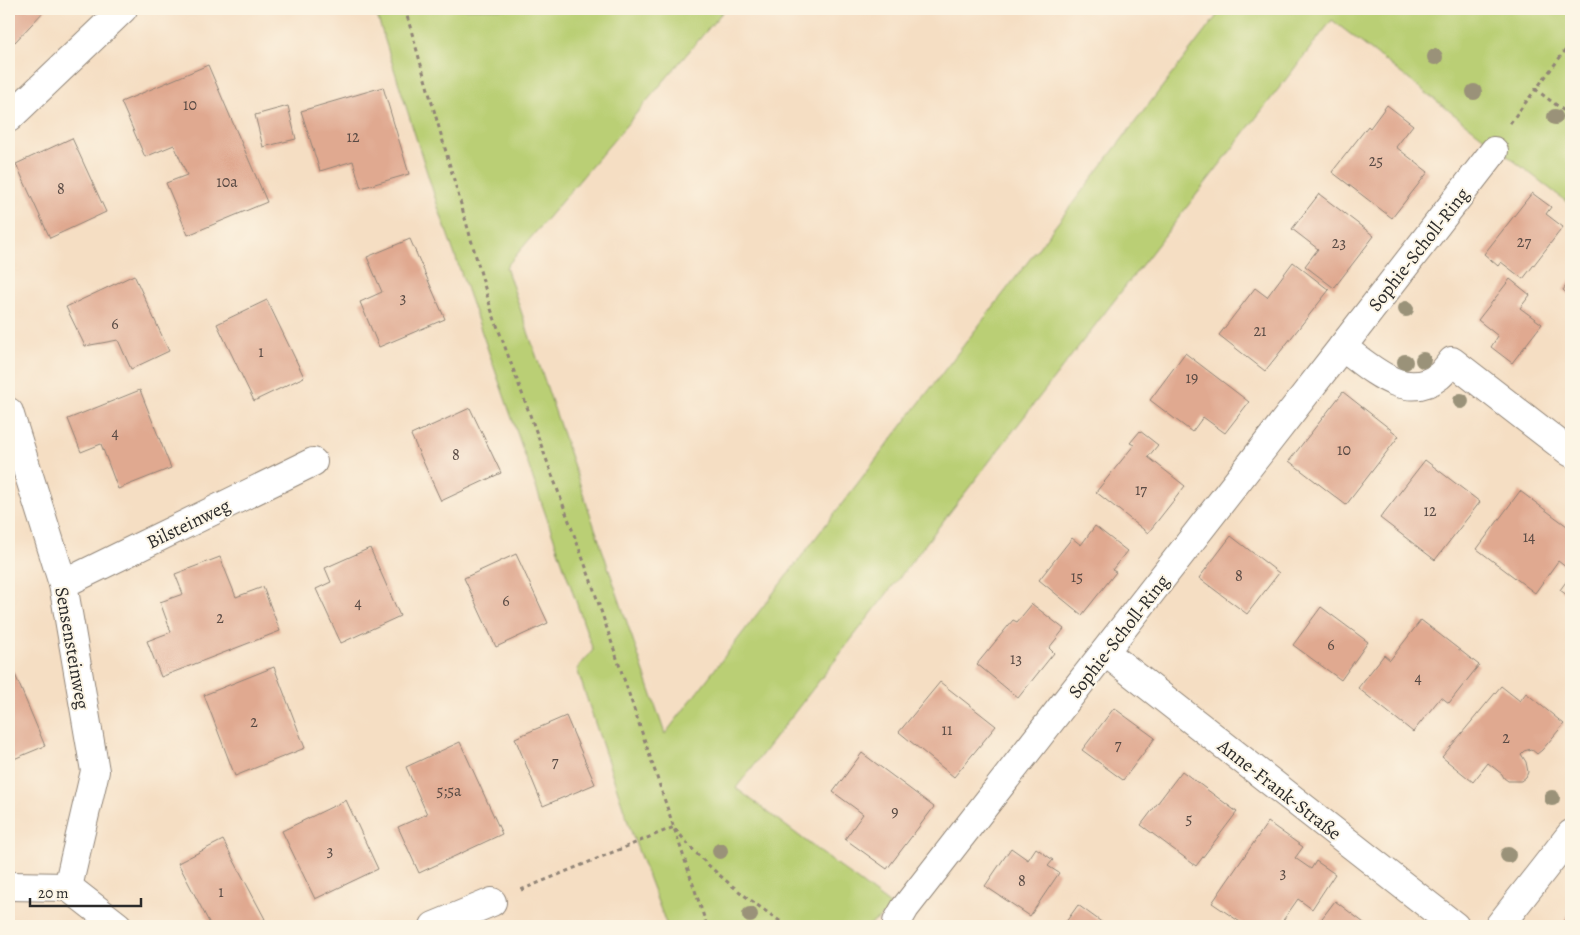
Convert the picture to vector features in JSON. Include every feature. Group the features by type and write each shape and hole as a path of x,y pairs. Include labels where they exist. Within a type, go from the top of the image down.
{"street":[{"path":"9,118 123,9"},
{"name":"Sophie-Scholl-Ring","path":"897,926 905,908 1494,151"},
{"path":"1342,346 1399,385 1410,386 1427,383 1440,376 1452,361 1571,453"},
{"name":"Sensensteinweg","path":"9,412 62,584 96,771 68,887"},
{"name":"Bilsteinweg","path":"62,584 313,462"},
{"name":"Anne-Frank-Straße","path":"1105,652 1455,926"},
{"path":"1499,926 1571,834"},
{"path":"9,886 68,887 118,926"},
{"path":"434,926 492,902"}],"path":[{"path":"405,9 491,310 590,578 707,926"},
{"path":"1494,151 1496,141 1571,43"},
{"path":"1535,89 1571,116"},
{"path":"492,902 674,827"},
{"path":"674,827 687,844 718,874 756,905 787,926"}],"green space":[{"path":"375,9 725,9 506,267 665,734 1222,9 1571,9 1571,205 1332,20 736,788 894,908 868,926 667,926 633,837 577,669 593,650 438,207"}],"building":[{"path":"9,9 46,9 15,42 9,36"},
{"path":"208,65 267,202 188,235 166,183 187,175 174,145 145,157 121,102"},
{"path":"383,87 409,174 361,188 353,161 320,171 301,111"},
{"path":"1387,105 1413,125 1396,147 1428,172 1392,218 1332,172"},
{"path":"288,106 296,139 263,147 255,115"},
{"path":"72,138 106,212 50,238 16,164"},
{"path":"1532,193 1551,207 1546,214 1563,227 1523,279 1501,262 1498,266 1484,254"},
{"path":"1319,194 1374,236 1334,288 1305,266 1318,249 1292,229"},
{"path":"410,239 445,319 379,347 360,302 382,292 367,257"},
{"path":"1293,262 1329,290 1265,371 1219,335 1255,288 1267,297"},
{"path":"134,275 169,351 131,369 118,340 85,346 66,307"},
{"path":"1510,279 1530,295 1520,308 1542,324 1512,363 1491,347 1498,336 1478,320"},
{"path":"1571,279 1571,297 1563,290"},
{"path":"267,300 304,377 254,401 217,324"},
{"path":"1185,353 1249,402 1225,433 1203,417 1192,432 1150,400"},
{"path":"140,390 171,468 118,489 101,444 81,452 68,419"},
{"path":"1343,392 1399,436 1346,505 1289,461"},
{"path":"470,408 501,473 441,501 411,435"},
{"path":"1140,431 1158,445 1148,457 1185,486 1148,533 1096,492 1134,445 1130,443"},
{"path":"1425,460 1480,502 1435,560 1380,518"},
{"path":"1520,491 1571,529 1571,571 1558,561 1535,593 1477,549"},
{"path":"1095,526 1127,551 1112,570 1116,572 1082,615 1039,580 1072,538 1081,545"},
{"path":"1231,536 1279,573 1247,614 1199,578"},
{"path":"370,548 400,616 341,643 316,589 331,582 325,568"},
{"path":"516,554 548,623 496,647 464,578"},
{"path":"220,557 236,597 263,587 280,631 161,677 147,641 171,632 160,602 183,594 175,574"},
{"path":"1571,575 1571,598 1560,590"},
{"path":"1032,604 1064,629 1049,648 1054,653 1018,698 977,664 1013,620 1017,622"},
{"path":"1321,607 1368,642 1341,680 1293,645"},
{"path":"1421,620 1479,665 1449,703 1441,697 1413,732 1358,688 1384,655 1390,660"},
{"path":"274,667 305,748 235,776 204,695"},
{"path":"14,672 45,746 9,761 9,674"},
{"path":"940,682 996,726 954,777 899,732"},
{"path":"1501,686 1520,701 1526,693 1564,724 1537,754 1531,749 1521,754 1526,762 1528,772 1521,781 1508,781 1488,763 1473,782 1442,757"},
{"path":"1114,708 1155,738 1123,780 1082,750"},
{"path":"566,716 595,784 543,806 515,738"},
{"path":"460,742 502,834 419,873 398,827 427,814 406,767"},
{"path":"862,753 934,807 887,869 845,839 863,814 833,792"},
{"path":"1182,771 1237,812 1196,866 1141,825"},
{"path":"346,800 378,869 315,899 282,831"},
{"path":"1268,822 1303,847 1295,858 1311,869 1316,861 1335,874 1312,909 1298,899 1279,926 1246,926 1212,903"},
{"path":"223,840 265,919 251,926 211,926 178,863"},
{"path":"1011,848 1028,860 1036,848 1053,860 1048,866 1059,873 1030,916 985,886"},
{"path":"1335,901 1368,926 1316,926"},
{"path":"1078,905 1107,926 1063,926"},
{"path":"1571,911 1571,926 1560,926"}]}
